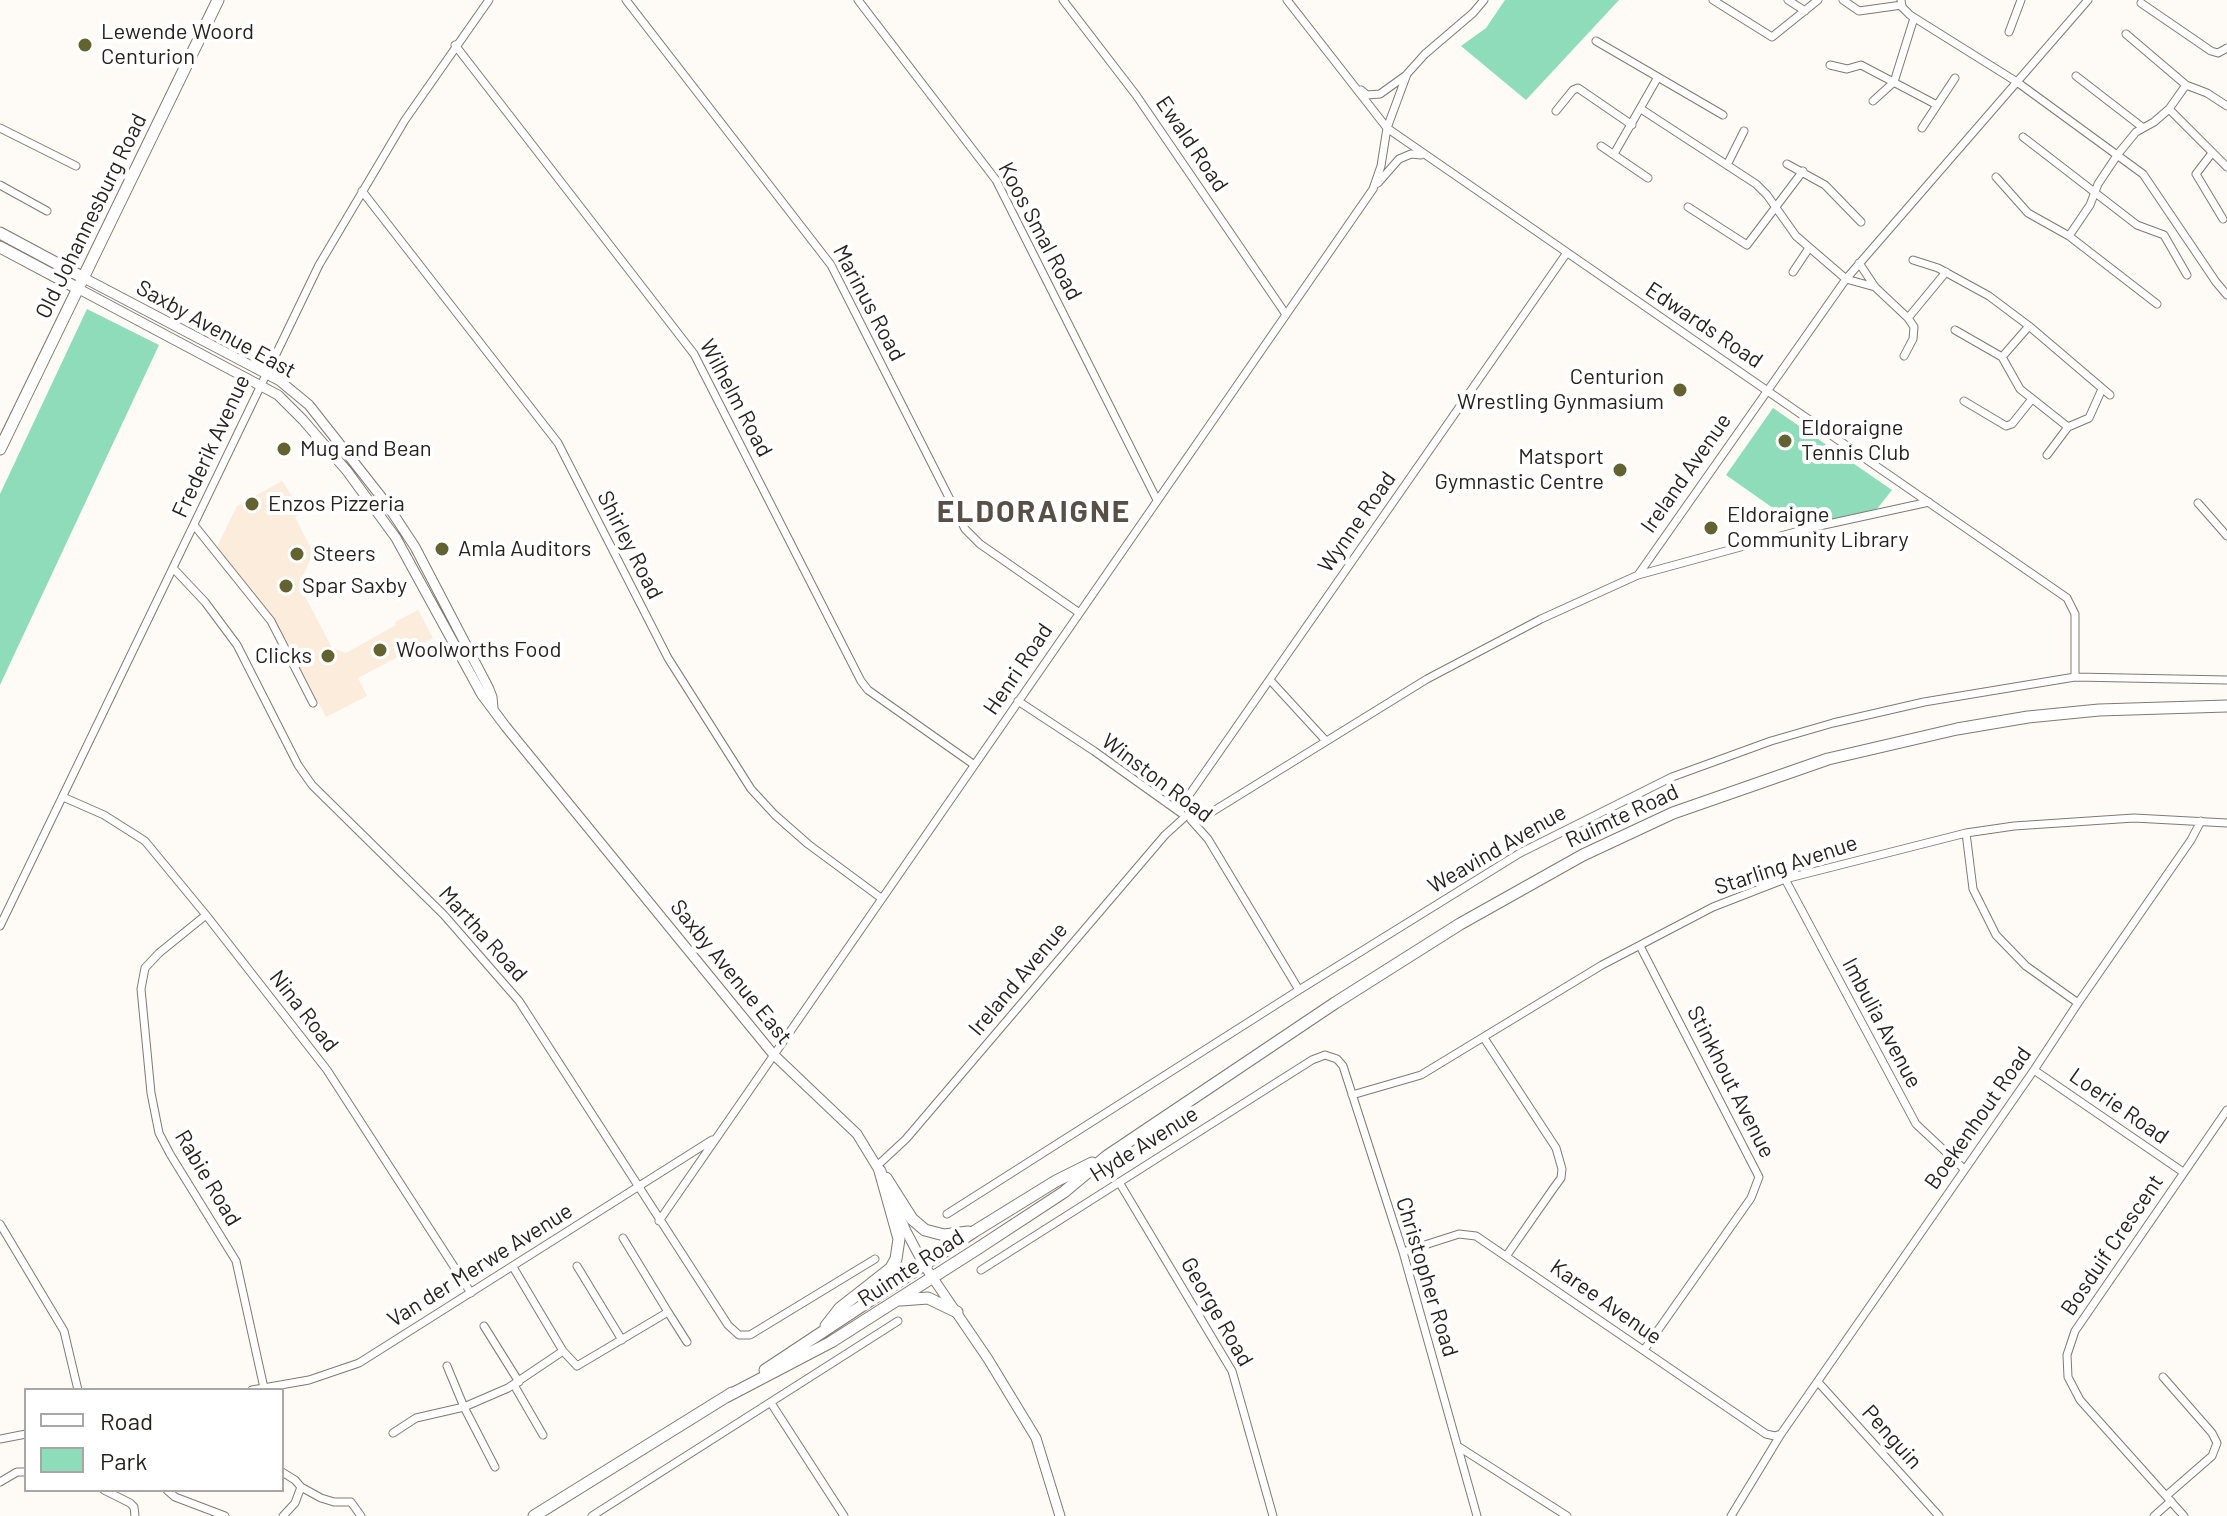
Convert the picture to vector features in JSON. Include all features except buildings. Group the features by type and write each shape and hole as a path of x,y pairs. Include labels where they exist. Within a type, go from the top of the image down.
{"main road":[{"name":"Old Johannesburg Road","path":"0,449 218,0"},
{"path":"0,233 82,284"},
{"path":"0,247 82,284"},
{"name":"Ruimte Road","path":"726,1397 831,1342 933,1277 1064,1192 1107,1156 1335,1003 1460,924 1583,855 1673,813 1828,759 1957,729 2028,717 2227,703"},
{"name":"Ruimte Road","path":"534,1516 726,1397 975,1231 1056,1181 1107,1156"},
{"path":"879,1168 912,1219 925,1230 955,1235 975,1231"},
{"path":"823,1330 840,1308 885,1273 896,1259 899,1239 879,1168"},
{"path":"886,1306 917,1297 928,1298 957,1312"}],"street":[{"name":"Frederik Avenue","path":"0,926 319,265 405,120 489,0"},
{"name":"Marinus Road","path":"626,0 831,265 971,536 1078,612"},
{"name":"Koos Smal Road","path":"858,0 996,180 1157,500"},
{"name":"Ewald Road","path":"1063,0 1136,95 1285,313"},
{"name":"Edwards Road","path":"1287,0 1387,128 2067,598 2075,614 2075,677"},
{"path":"1352,85 1367,95 1380,94 1407,74 1484,0"},
{"path":"1713,0 1770,37 1818,0"},
{"path":"1788,0 1805,11"},
{"path":"1843,0 1860,11 1902,2 1914,18 2017,82 2118,154 2150,182 2227,295"},
{"path":"2009,32 2021,0"},
{"name":"Ireland Avenue","path":"1638,575 1846,279 2088,0"},
{"path":"2141,3 2211,51 2218,53 2227,48"},
{"path":"1873,101 1894,82 1914,18"},
{"path":"2126,34 2186,85 2207,93 2227,106"},
{"path":"1596,41 1723,115"},
{"name":"Wilhelm Road","path":"455,45 694,354 861,681 868,690 973,764"},
{"path":"1830,65 1847,69 1861,65 1937,105"},
{"name":"Henri Road","path":"659,1221 1373,189 1383,158 1387,128 1407,74"},
{"path":"2076,76 2142,127"},
{"path":"1614,154 1658,77"},
{"path":"1922,128 1955,78"},
{"path":"2069,236 2118,154 2142,127 2154,122 2169,109 2186,85"},
{"path":"1556,111 1578,88 1632,125"},
{"path":"1641,109 1756,184 1796,236 1846,279 1875,287"},
{"path":"2169,109 2227,167"},
{"path":"0,128 76,166"},
{"path":"1727,165 1744,131"},
{"path":"2023,137 2139,226 2164,235 2187,275"},
{"path":"1601,146 1648,178"},
{"path":"2212,153 2196,174 2223,219"},
{"path":"1373,189 1399,159 1411,154 1423,155"},
{"path":"1787,164 1825,185 1861,222"},
{"path":"1688,207 1747,245 1803,171"},
{"path":"1996,177 2028,213 2069,236 2157,304"},
{"path":"0,185 47,211"},
{"name":"Shirley Road","path":"362,191 558,443 672,665 751,789 808,844 881,898"},
{"path":"1793,272 1809,248"},
{"name":"Wynne Road","path":"1178,811 1566,254"},
{"path":"1913,260 1946,272 1989,296 2110,395"},
{"path":"1859,263 1875,287 1908,318 1915,333 1904,356"},
{"path":"1908,318 1946,272"},
{"name":"Saxby Avenue East","path":"82,284 265,373 287,385 309,405 402,524 488,687 493,708"},
{"name":"Saxby Avenue East","path":"82,284 278,395 347,471 396,538 482,695 773,1054 842,1118 879,1168 924,1265 1036,1438 1060,1516"},
{"path":"2002,357 2029,326"},
{"path":"1955,330 2002,357 2016,384 2068,427"},
{"path":"2047,455 2068,427 2089,418 2102,389"},
{"path":"1964,401 2006,426 2012,424 2032,399"},
{"path":"1194,823 1427,679 1541,619 1638,575 1810,528 1929,502"},
{"path":"2198,503 2227,536"},
{"path":"194,525 271,621 313,703"},
{"name":"Martha Road","path":"173,568 205,602 237,645 306,777 444,915 519,1001 728,1325 739,1335 750,1335 875,1259"},
{"name":"Weavind Avenue","path":"947,1214 1520,853 1672,777 1771,741 1924,702 2075,677 2227,680"},
{"path":"1270,680 1326,741"},
{"name":"Winston Road","path":"1018,701 1194,823 1208,839 1299,990"},
{"name":"Nina Road","path":"63,797 104,815 145,841 206,915 327,1070 471,1293"},
{"name":"Ireland Avenue","path":"879,1168 1165,835 1186,816"},
{"name":"Starling Avenue","path":"1352,1095 1421,1075 1563,987 1713,907 1785,879 1966,833 2079,820 2134,818 2227,823"},
{"name":"Boekenhout Road","path":"1734,1515 1781,1434 2034,1070 2201,821"},
{"path":"1966,833 1973,889 1996,935 2026,966 2078,1003"},
{"name":"Imbulia Avenue","path":"1785,879 1916,1124 1964,1169"},
{"name":"Rabie Road","path":"206,915 151,960 142,979 153,1113 170,1154 236,1261 264,1388"},
{"name":"Stinkhout Avenue","path":"1640,946 1759,1177 1751,1198 1644,1350"},
{"path":"1484,1038 1556,1148 1562,1169 1561,1178 1507,1255"},
{"name":"Christopher Road","path":"1330,1056 1343,1066 1403,1252 1477,1516"},
{"name":"Hyde Avenue","path":"981,1270 1312,1060 1330,1056"},
{"name":"Loerie Road","path":"2034,1070 2183,1172"},
{"name":"Bosduif Crescent","path":"2184,1516 2080,1400 2068,1377 2067,1355 2075,1331 2227,1110"},
{"name":"Van der Merwe Avenue","path":"264,1388 346,1369 714,1139"},
{"name":"George Road","path":"1119,1182 1232,1371 1273,1516"},
{"path":"0,1224 64,1331 78,1388"},
{"name":"Karee Avenue","path":"1403,1252 1468,1233 1507,1255 1766,1434 1781,1434"},
{"path":"623,1238 687,1342"},
{"path":"577,1266 622,1340"},
{"path":"513,1267 563,1351 577,1366 668,1312"},
{"path":"592,1516 898,1321"},
{"path":"484,1326 543,1435"},
{"path":"393,1433 427,1414 464,1407 517,1383 563,1351"},
{"path":"447,1366 495,1467"},
{"path":"2154,1516 2212,1456 2217,1443 2212,1433 2163,1377"},
{"name":"Penguin","path":"1818,1382 1939,1516"},
{"path":"771,1403 844,1516"},
{"path":"0,1439 24,1434"},
{"path":"1459,1447 1567,1516"},
{"path":"0,1482 17,1472 24,1472"},
{"path":"284,1473 301,1487 328,1501 351,1502 361,1516"},
{"path":"283,1516 298,1498 301,1487"},
{"path":"108,1492 130,1503 135,1516"},
{"path":"169,1492 225,1516"},
{"path":"606,1507 611,1516"}],"shaded area":[{"path":"282,481 303,513 295,517 313,553 299,585 332,648 346,653 418,610 433,638 358,678 367,696 326,717 276,622 217,547 237,506"}],"green space":[{"path":"1505,0 1619,0 1526,100 1461,46 1486,28"},
{"path":"87,309 159,345 0,685 0,494"},
{"name":"Eldoraigne Tennis Club","path":"1773,408 1892,490 1877,509 1800,527 1726,475"}],"place":[{"name":"Lewende Woord Centurion","path":"85,45"},
{"name":"Centurion Wrestling Gynmasium","path":"1680,390"},
{"name":"Eldoraigne Tennis Club","path":"1785,441"},
{"name":"Mug and Bean","path":"284,449"},
{"name":"Matsport Gymnastic Centre","path":"1620,470"},
{"name":"Enzos Pizzeria","path":"252,504"},
{"name":"Eldoraigne Community Library","path":"1711,528"},
{"name":"Amla Auditors","path":"442,549"},
{"name":"Steers","path":"297,554"},
{"name":"Spar Saxby","path":"286,586"},
{"name":"Woolworths Food","path":"380,650"},
{"name":"Clicks","path":"328,656"}],"district":[{"name":"ELDORAIGNE","path":"1034,512"}]}
